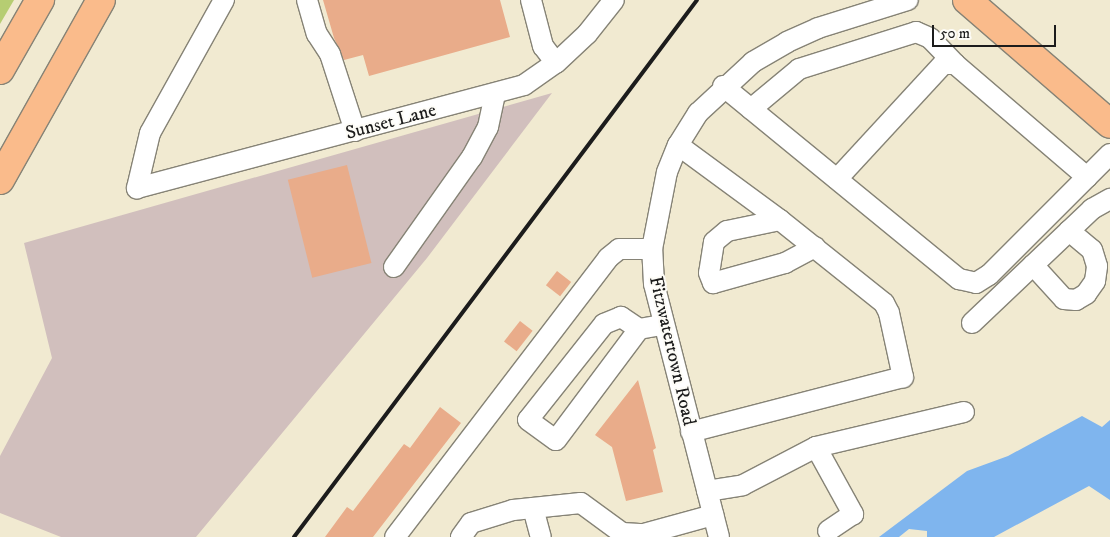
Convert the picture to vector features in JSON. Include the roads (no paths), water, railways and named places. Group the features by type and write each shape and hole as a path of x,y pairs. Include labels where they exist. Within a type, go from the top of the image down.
{"highway":[{"path":"0,70 40,0"},
{"path":"0,180 101,0"},
{"path":"967,0 1110,124"}],"street":[{"name":"Sunset Lane","path":"224,0 150,133 137,188 495,95 524,85 556,63 587,34 614,0"},
{"path":"307,0 317,34 330,54 355,131"},
{"path":"531,0 543,46 556,63"},
{"name":"Fitzwatertown Road","path":"719,537 662,325 652,249 658,205 678,145 698,113 724,86 753,62 787,42 818,28 908,0"},
{"path":"751,108 798,69 916,32 930,38 956,64 1087,176"},
{"path":"837,179 943,64 956,64"},
{"path":"724,86 959,279 976,282 989,274 1110,154"},
{"path":"394,267 472,157 488,127 495,95"},
{"path":"678,145 780,220 884,303 889,313 903,377 691,432"},
{"path":"972,323 1092,209 1110,200"},
{"path":"780,220 727,231 714,242 709,273 713,283 785,262 815,247"},
{"path":"1033,264 1064,299 1076,300 1086,294 1095,282 1097,266 1092,250 1069,231"},
{"path":"395,537 608,258 619,250 652,249"},
{"path":"639,329 621,317 604,324 528,420 556,440 639,329 662,325"},
{"path":"707,491 743,485 816,447 964,412"},
{"path":"816,447 853,514 828,531"},
{"path":"461,537 471,523 513,510 581,503 621,535 644,534 713,515"},
{"path":"533,508 541,537"}],"water":[{"path":"1082,416 1102,427 1110,420 1110,500 1089,486 994,537 927,537 927,531 909,529 899,537 879,537 967,471 1008,456"}],"railway":[{"path":"294,537 697,0"}]}
